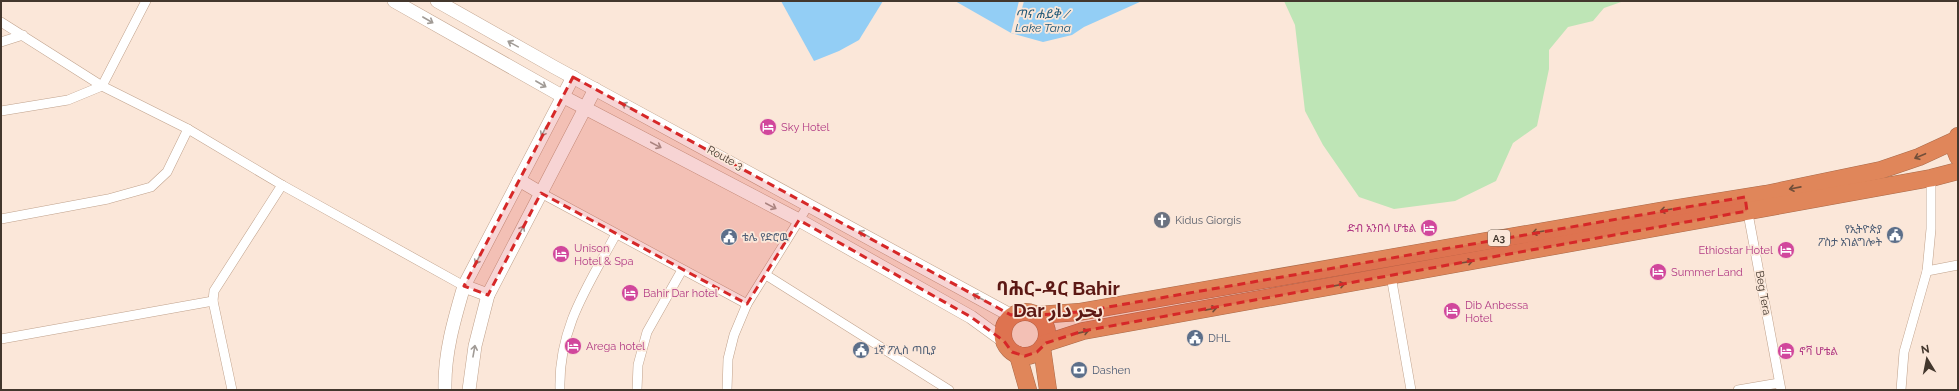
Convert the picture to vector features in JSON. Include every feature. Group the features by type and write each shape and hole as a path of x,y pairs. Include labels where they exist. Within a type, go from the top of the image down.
{"highway":[{"name":"A3","path":"1957,138 1954,147 1958,157"},
{"name":"A3","path":"1018,355 1031,355 1044,345 1082,331 1435,268 1746,204 1881,170 1919,157 1957,138"},
{"name":"A3","path":"1012,316 1023,312 1032,312 1038,315 1079,312 1433,250 1931,178 1958,171"},
{"path":"1433,250 1435,268"},
{"path":"1371,260 1382,277"},
{"path":"1145,301 1148,320"},
{"path":"1038,315 1046,325 1048,337 1044,345 1048,390"},
{"path":"1012,316 1004,327 1004,341 1012,352 1018,355 1028,390"}],"main road":[{"path":"394,1 562,96 799,220 971,317 1004,341"},
{"name":"Route 3","path":"437,1 573,77 809,204 1012,316"},
{"path":"445,390 448,351 455,317 464,286 573,77"},
{"path":"469,390 475,346 488,295 585,107 596,89"},
{"path":"519,180 541,193"},
{"path":"464,286 488,295"}],"street":[{"path":"1,111 68,100 102,86 142,2"},
{"path":"1,22 102,86 188,129 282,185 464,286"},
{"path":"1,42 23,35"},
{"path":"1,219 108,200 151,186 167,172 188,129"},
{"path":"1901,390 1904,352 1926,270 1931,229 1931,178"},
{"path":"232,390 213,301 214,291 282,185"},
{"path":"541,193 747,304"},
{"path":"728,390 728,359 734,335 747,304 809,204"},
{"name":"Beg Tera","path":"1746,204 1780,387"},
{"path":"560,390 559,368 564,340 575,309 616,234"},
{"path":"1926,270 1958,265"},
{"path":"637,390 638,365 647,332 682,270"},
{"path":"766,275 949,390"},
{"path":"1382,277 1411,390"},
{"path":"1,339 213,301"},
{"path":"1738,390 1780,387"}],"highlighted area":[{"path":"573,77 1011,315 1023,312 1038,315 1079,312 1745,197 1747,211 1083,331 1046,343 1037,352 1025,356 1012,352 1004,341 971,317 799,220 747,304 541,193 488,295 464,286"}],"green space":[{"path":"1284,1 1624,1 1604,8 1593,21 1568,27 1549,50 1549,69 1537,126 1513,143 1496,181 1455,201 1394,209 1359,197 1323,145 1305,111 1295,25"}],"water":[{"path":"781,1 883,1 859,40 839,51 814,61"},
{"name":"ጣና ሐይቅ / Lake Tana","path":"955,1 1142,1 1084,27 1072,35 1043,42 1011,33"}],"pier":[{"path":"1019,1 1024,1 1015,34 1011,33"}],"place":[{"name":"Sky Hotel","path":"768,127"},
{"name":"Kidus Giorgis","path":"1162,220"},
{"name":"ድብ አንበሳ ሆቴል","path":"1429,228"},
{"name":"የኢትዮጵያ ፖስታ አገልግሎት","path":"1895,235"},
{"name":"ቴሌ የድሮዉ","path":"729,237"},
{"name":"Ethiostar Hotel","path":"1786,250"},
{"name":"Unison Hotel & Spa","path":"561,254"},
{"name":"Summer Land","path":"1658,272"},
{"name":"Bahir Dar hotel","path":"630,293"},
{"name":"Dib Anbessa Hotel","path":"1452,311"},
{"name":"DHL","path":"1195,338"},
{"name":"Arega hotel","path":"573,346"},
{"name":"1ኛ ፖሊስ ጣቢያ","path":"861,350"},
{"name":"ኖቫ ሆቴል","path":"1786,351"},
{"name":"Dashen","path":"1079,370"}],"district":[{"name":"ባሕር-ዳር Bahir Dar بحر دار","path":"1058,299"}]}
